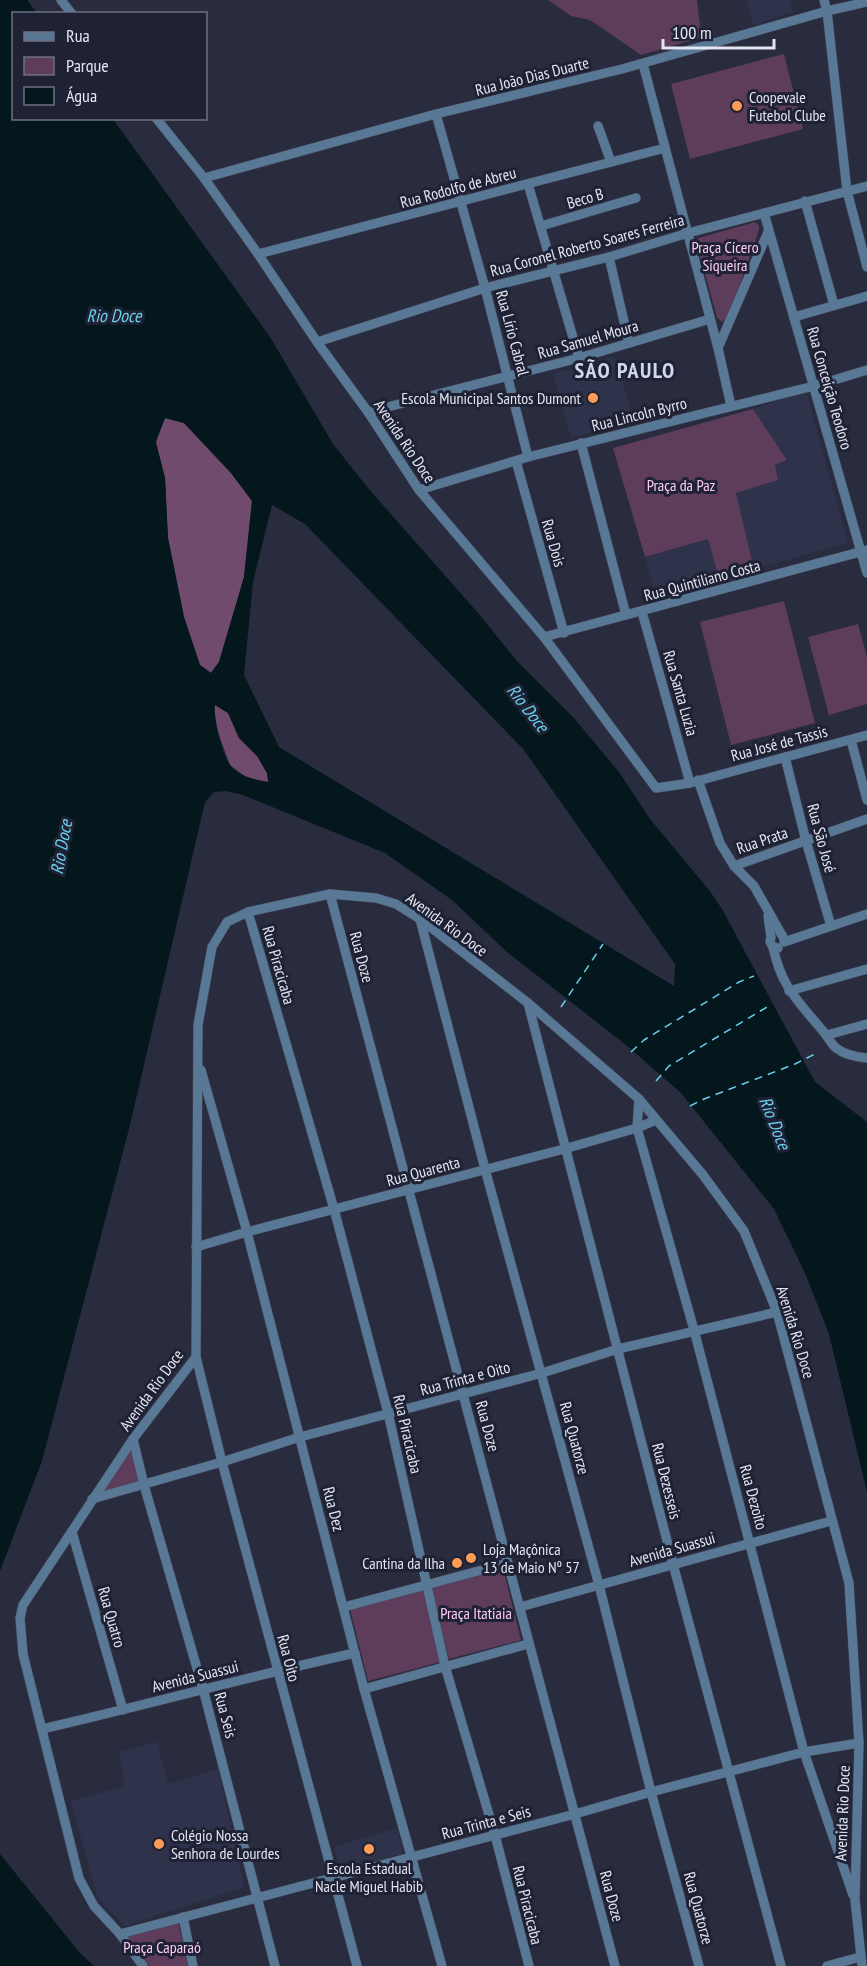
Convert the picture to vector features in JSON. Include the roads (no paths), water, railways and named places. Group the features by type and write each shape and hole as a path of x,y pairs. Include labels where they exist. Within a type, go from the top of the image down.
{"street":[{"path":"61,0 70,12"},
{"path":"824,0 848,191 867,267"},
{"name":"Rua João Dias Duarte","path":"204,178 436,114 643,64 855,3 867,2"},
{"path":"643,64 718,348 731,406"},
{"name":"Rua Lírio Cabral","path":"436,114 485,288 528,457"},
{"name":"Avenida Rio Doce","path":"158,120 204,178 258,254 317,342 368,412 419,490 544,637 656,788 694,782"},
{"path":"598,126 611,162"},
{"name":"Rua Rodolfo de Abreu","path":"258,254 665,148"},
{"path":"528,184 579,358"},
{"name":"Rua Coronel Roberto Soares Ferreira","path":"317,342 485,288 867,186"},
{"name":"Beco B","path":"541,226 636,198"},
{"path":"805,201 834,305"},
{"name":"Rua Conceição Teodoro","path":"764,213 864,551 867,573"},
{"path":"718,348 768,232"},
{"path":"609,256 629,343"},
{"path":"794,316 867,296"},
{"name":"Rua Samuel Moura","path":"368,412 579,358 710,319"},
{"name":"Rua Lincoln Byrro","path":"419,490 528,457 814,386 867,370"},
{"path":"581,443 626,615"},
{"name":"Rua Dois","path":"516,461 564,633"},
{"name":"Rua Quintiliano Costa","path":"544,637 864,551"},
{"name":"Rua Santa Luzia","path":"642,612 694,782"},
{"name":"Rua José de Tassis","path":"694,782 867,735"},
{"path":"851,740 867,800"},
{"name":"Rua São José","path":"785,757 831,926"},
{"path":"694,782 720,843 734,866 754,886 784,940"},
{"name":"Rua Prata","path":"734,866 867,819"},
{"name":"Avenida Rio Doce","path":"143,1966 120,1934 94,1906 79,1878 23,1654 20,1618 23,1605 92,1499 133,1439 196,1357 198,1025 212,947 227,922 248,912 330,894 376,898 396,904 420,919 528,1004 639,1099 704,1175 744,1231 777,1312 849,1583 859,1743 855,1900 861,1961"},
{"name":"Rua Doze","path":"330,894 615,1966"},
{"path":"767,911 777,964 789,991 836,1048 853,1057 867,1058"},
{"name":"Rua Piracicaba","path":"248,912 334,1209 388,1413 445,1666 495,1835 529,1966"},
{"path":"784,940 867,914"},
{"name":"Rua Quatorze","path":"420,919 699,1966"},
{"path":"772,942 781,947 784,940"},
{"path":"789,991 867,969"},
{"name":"Rua Dezesseis","path":"528,1004 673,1564 781,1966"},
{"path":"827,1035 867,1024"},
{"name":"Rua Dez","path":"198,1059 247,1232 364,1689 442,1966"},
{"name":"Rua Dezoito","path":"639,1099 637,1128 694,1330 804,1752 855,1900"},
{"name":"Rua Quarenta","path":"196,1247 564,1149 637,1128 656,1120"},
{"name":"Rua Trinta e Oito","path":"92,1499 300,1437 542,1373 618,1349 777,1312"},
{"name":"Rua Oito","path":"196,1357 357,1966"},
{"name":"Rua Seis","path":"133,1439 144,1485 203,1689 275,1966"},
{"name":"Avenida Suassui","path":"520,1607 831,1521"},
{"name":"Rua Quatro","path":"72,1532 123,1710"},
{"path":"344,1607 508,1563"},
{"path":"364,1689 528,1644"},
{"name":"Avenida Suassui","path":"42,1729 277,1670 355,1653"},
{"name":"Rua Trinta e Seis","path":"120,1934 804,1752 859,1743"},
{"path":"183,1917 193,1966"},
{"path":"827,1966 861,1961"}],"water":[{"name":"Rio Doce","path":"0,0 27,0 36,12 12,12 12,120 114,120 270,337 333,444 516,660 573,717 619,772 650,819 722,909 815,1082 867,1122 867,1492 829,1334 805,1273 774,1209 681,1093 626,1045 507,952 452,900 385,853 243,795 226,791 214,792 205,802 130,1125 42,1461 0,1571","holes":["165,418 184,423 231,473 252,501 244,577 219,662 211,673 200,665 184,617 168,538 165,478 156,442","272,505 305,524 524,750 675,964 674,986 279,747 244,675 253,582","215,705 228,713 239,738 257,756 267,773 268,782 242,775 230,765 221,744"]},
{"path":"0,1854 80,1953 94,1966 0,1966"}],"place":[{"name":"Coopevale Futebol Clube","path":"737,106"},
{"name":"Escola Municipal Santos Dumont","path":"593,398"},
{"name":"Loja Maçônica 13 de Maio Nº 57","path":"471,1558"},
{"name":"Cantina da Ilha","path":"457,1563"},
{"name":"Colégio Nossa Senhora de Lourdes","path":"159,1844"},
{"name":"Escola Estadual Nacle Miguel Habib","path":"369,1849"}],"district":[{"name":"SÃO PAULO","path":"625,370"}],"park label":[{"name":"Praça Cícero Siqueira","path":"725,256"},
{"name":"Praça da Paz","path":"681,485"},
{"name":"Praça Itatiaia","path":"476,1613"},
{"name":"Praça Caparaó","path":"162,1947"}]}
